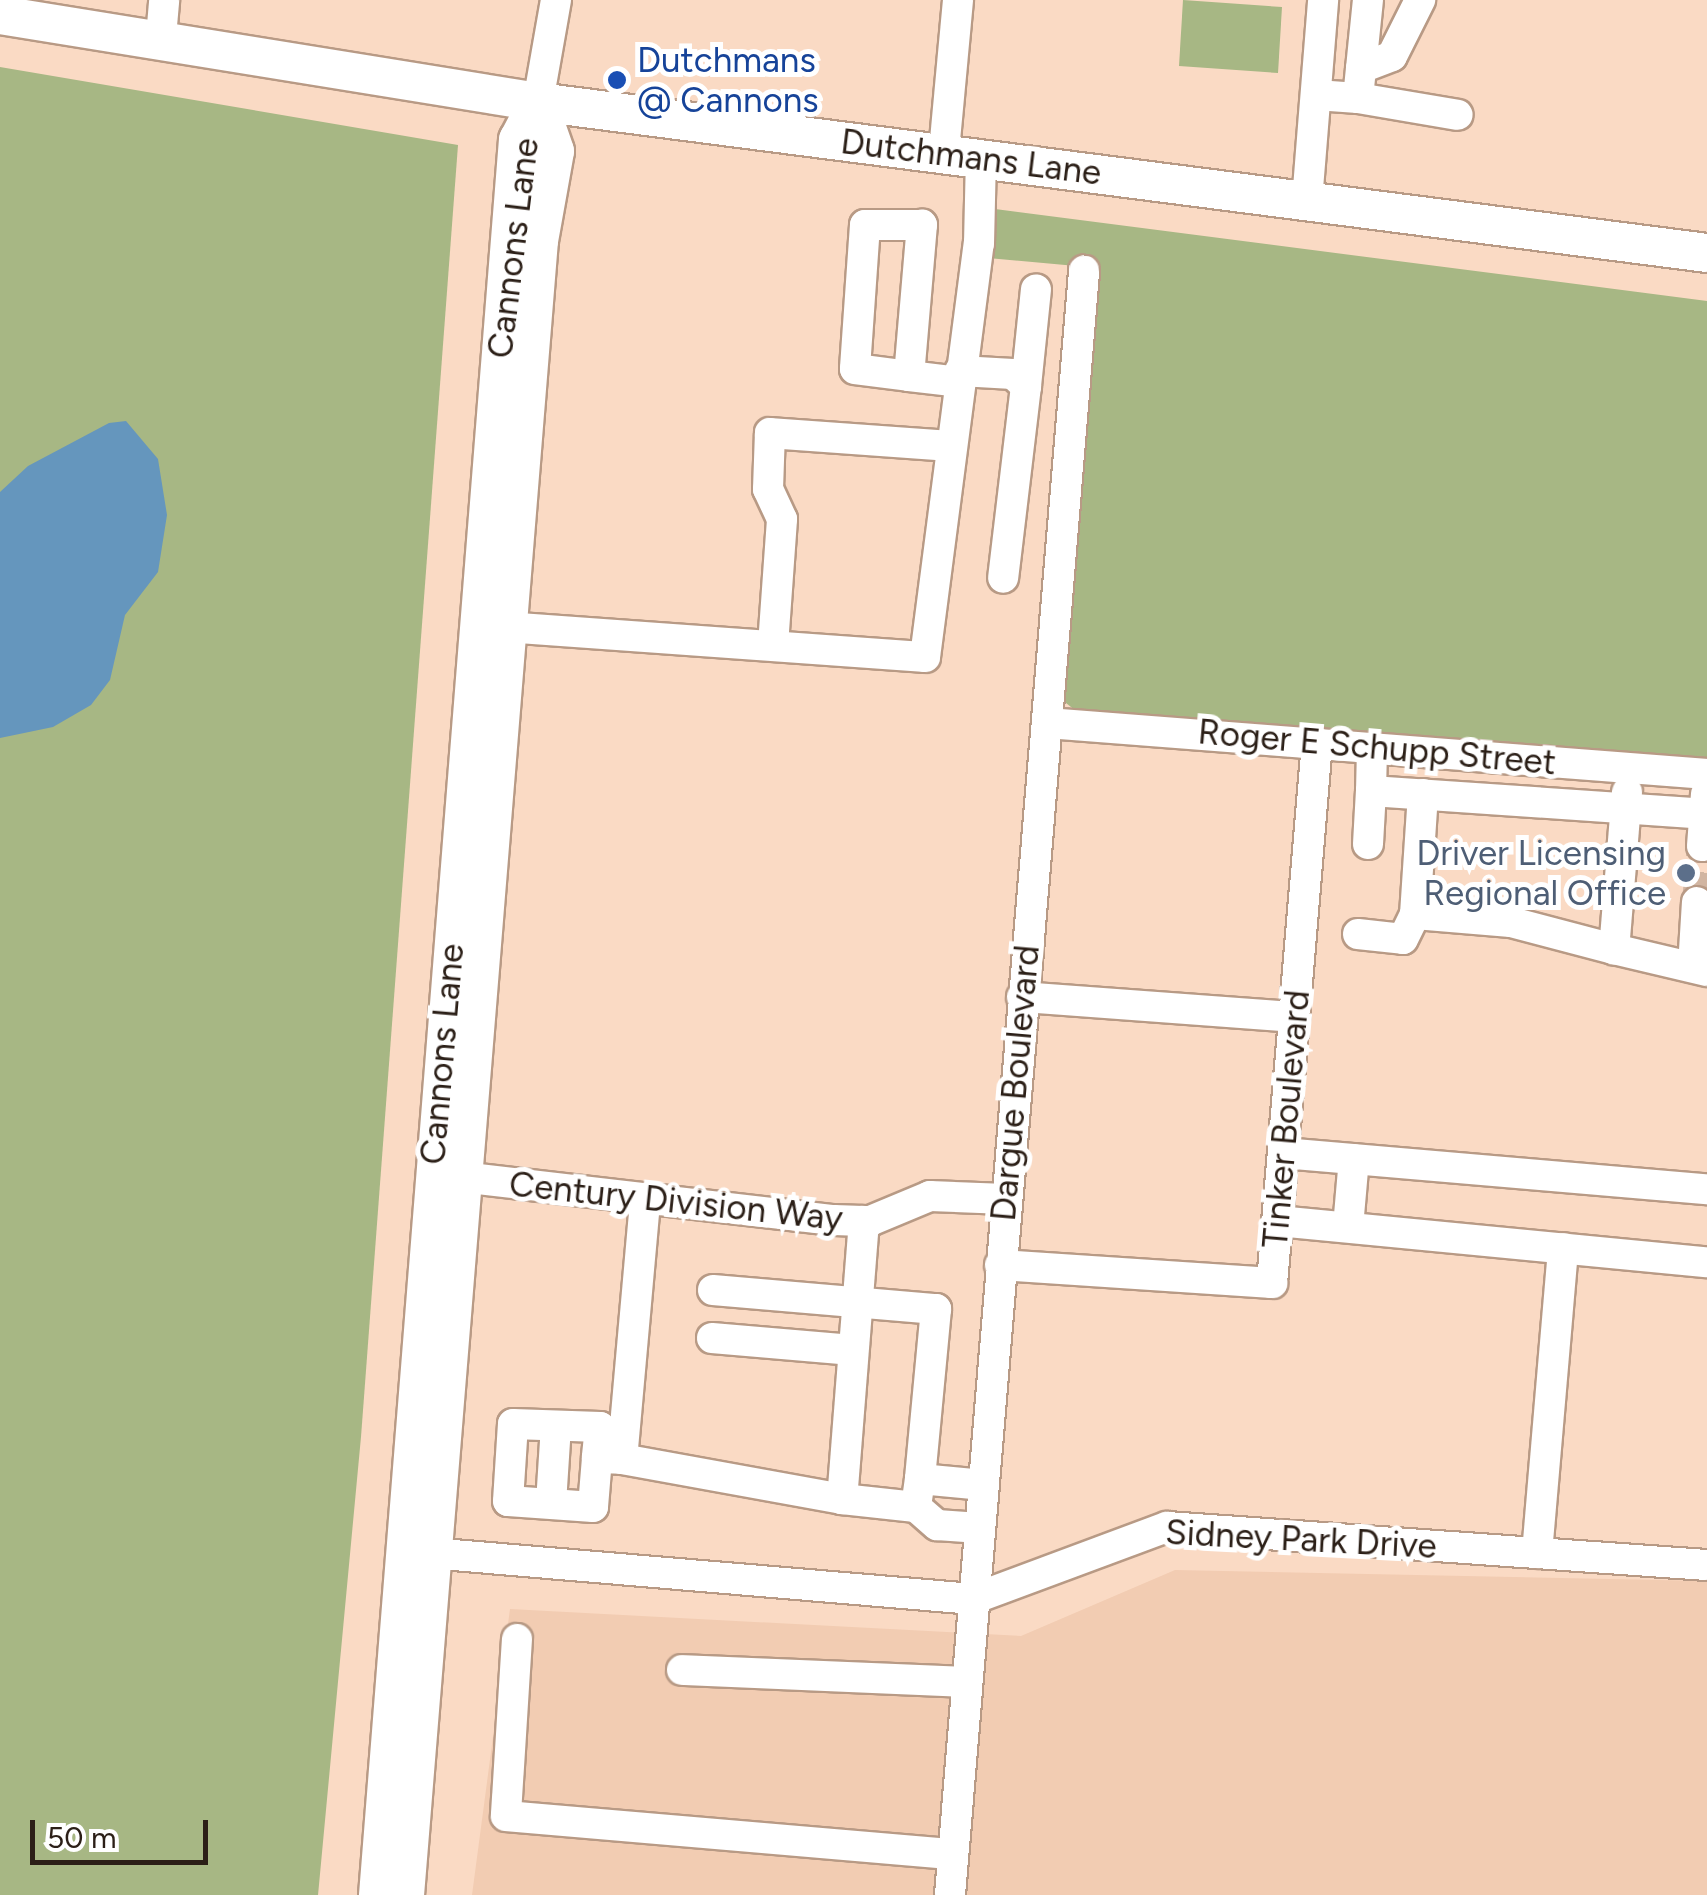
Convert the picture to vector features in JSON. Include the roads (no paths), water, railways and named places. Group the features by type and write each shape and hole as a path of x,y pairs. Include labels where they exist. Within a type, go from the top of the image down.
{"main road":[{"name":"Dutchmans Lane","path":"23,11 163,19 538,102 1707,253"},
{"name":"Cannons Lane","path":"446,1176 506,626 539,242 555,151 538,102"},
{"name":"Cannons Lane","path":"378,1895 415,1551 446,1176 518,140 538,102"},
{"name":"Cannons Lane","path":"405,1895 415,1551"}],"street":[{"path":"538,102 556,0"},
{"path":"506,626 925,657 978,244 963,154 958,0"},
{"path":"1308,201 1323,0"},
{"path":"1360,83 1368,0"},
{"path":"1316,95 1360,83 1392,56 1420,0"},
{"path":"1360,83 1458,115"},
{"path":"910,376 922,224 865,225 854,369 910,376 1014,374 1026,386"},
{"name":"Dargue Boulevard","path":"950,1895 964,1682 984,1485 1084,271"},
{"path":"1003,578 1036,290"},
{"path":"773,644 782,519 768,489 770,434 950,446"},
{"name":"Roger E Schupp Street","path":"1047,724 1629,768 1707,778"},
{"name":"Tinker Boulevard","path":"1000,1266 1272,1283 1317,743"},
{"path":"1368,844 1372,748"},
{"path":"1614,948 1629,768"},
{"path":"1702,846 1707,778"},
{"path":"1371,791 1706,814"},
{"path":"1358,934 1404,939 1415,914 1423,794"},
{"path":"1415,914 1511,922 1700,969 1697,902"},
{"path":"1022,997 1294,1017"},
{"path":"1282,1153 1707,1190"},
{"path":"1348,1228 1354,1159"},
{"name":"Century Division Way","path":"446,1176 644,1202 864,1221 930,1196 1006,1199"},
{"path":"610,1459 600,1427 513,1424 508,1501 593,1507 610,1459 644,1202"},
{"path":"842,1498 864,1221"},
{"path":"1278,1221 1707,1262"},
{"path":"1538,1553 1563,1248"},
{"path":"713,1290 857,1298 936,1308 918,1493 936,1525 980,1528"},
{"path":"712,1338 852,1350"},
{"path":"551,1503 556,1426"},
{"path":"610,1459 842,1498 984,1485"},
{"name":"Sidney Park Drive","path":"415,1551 973,1599 1167,1527 1707,1566"},
{"path":"517,1639 506,1816 952,1854"},
{"path":"682,1670 964,1682"}],"water":[{"path":"126,421 158,459 167,515 158,572 125,615 110,680 91,705 53,727 0,738 0,492 28,466 109,423"}],"tunnel":[{"path":"1697,902 1702,846"}],"place":[{"name":"Dutchmans @ Cannons","path":"617,80"},
{"name":"Driver Licensing Regional Office","path":"1686,873"}]}
